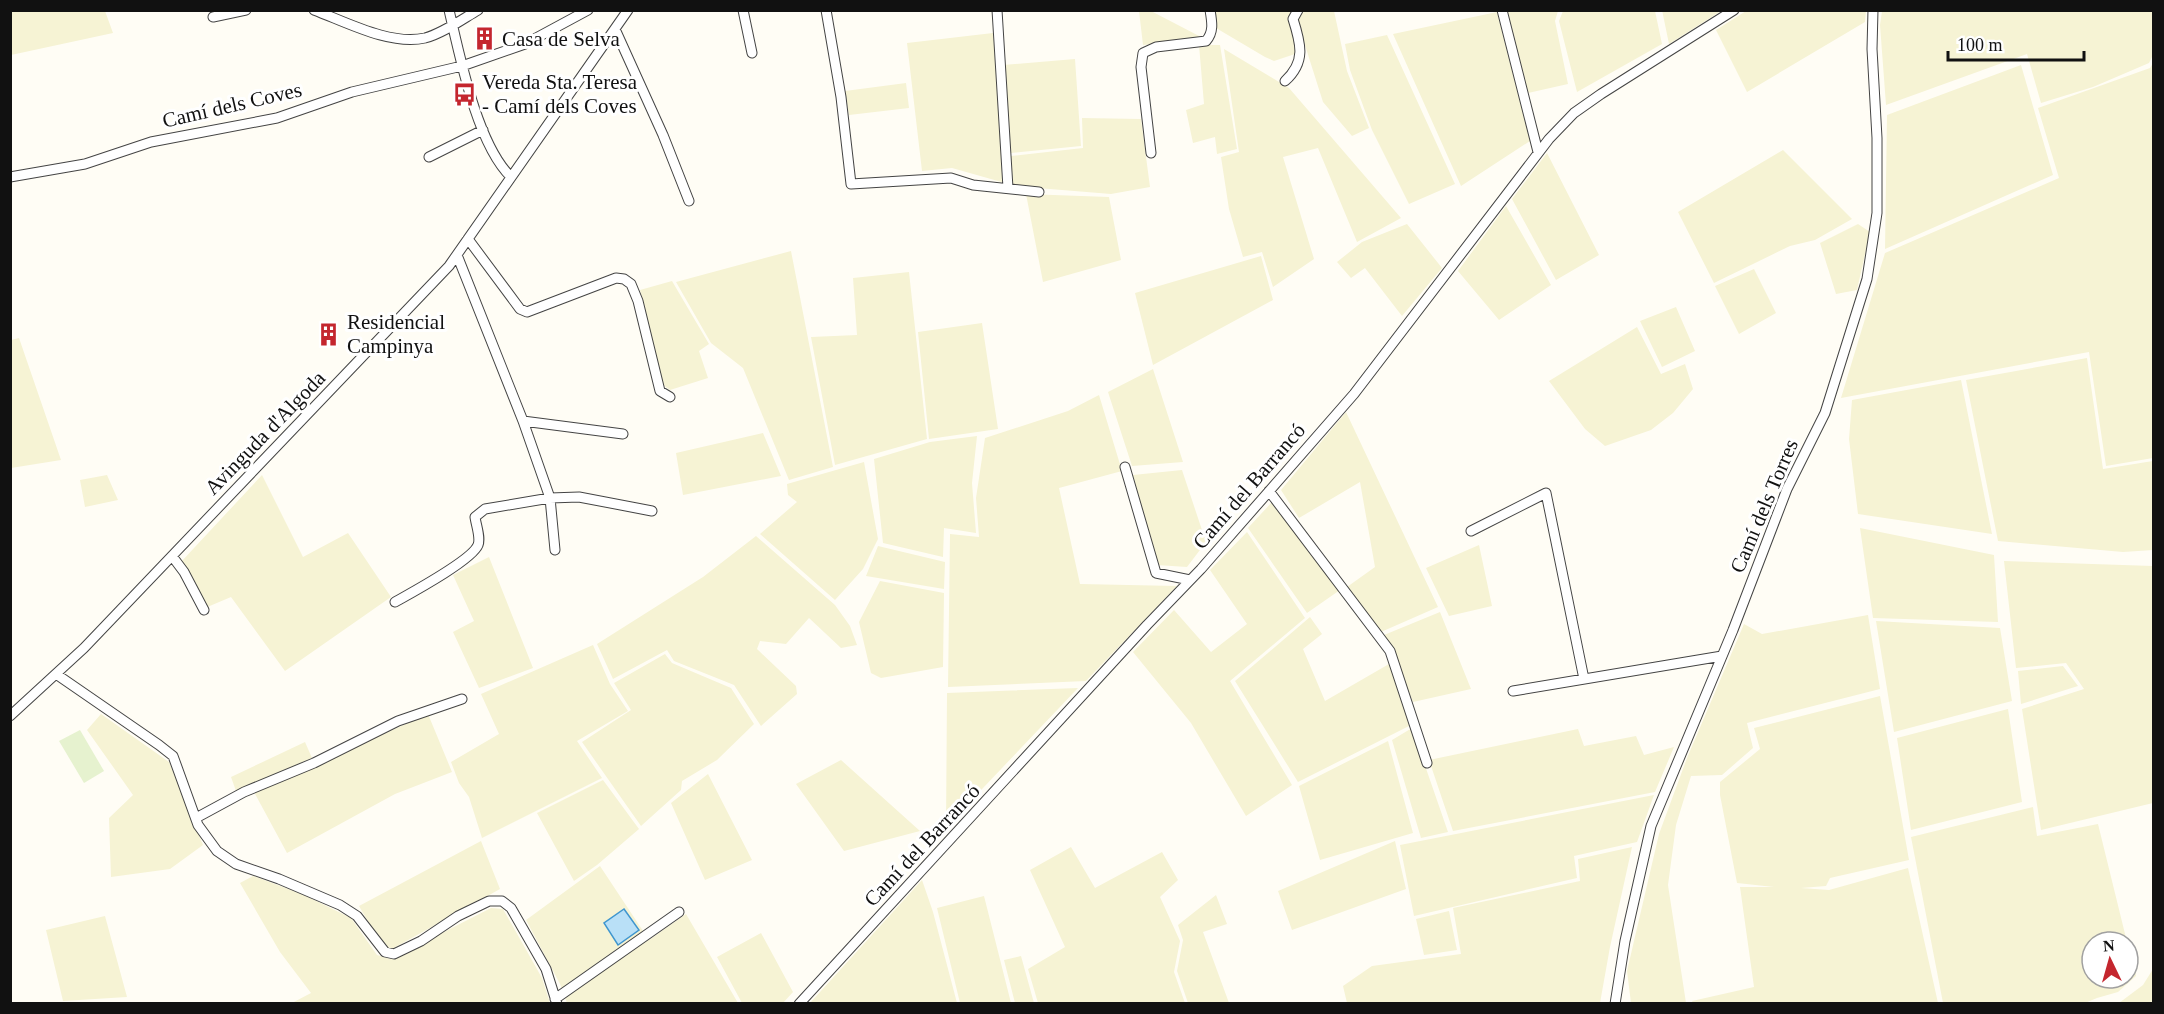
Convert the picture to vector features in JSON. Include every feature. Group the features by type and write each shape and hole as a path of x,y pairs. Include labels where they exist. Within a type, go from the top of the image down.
{"street":[{"path":"213,17 246,10"},
{"path":"314,10 394,39 426,38 478,10"},
{"path":"449,10 462,66 483,130 496,160 511,177"},
{"name":"Camí dels Coves","path":"10,177 84,164 151,142 277,118 352,92 462,66 525,44 588,10"},
{"name":"Avinguda d'Algoda","path":"10,716 56,674 417,302 468,239 628,10"},
{"path":"743,10 752,53"},
{"path":"826,10 841,97 851,184 951,178 973,185 1039,192"},
{"path":"997,10 1008,188"},
{"path":"1151,153 1141,67 1143,53 1156,47 1206,41 1210,36 1212,25 1209,10"},
{"path":"1285,81 1294,72 1301,55 1299,36 1293,19 1298,10"},
{"path":"1502,10 1538,152"},
{"name":"Camí del Barrancó","path":"799,1004 1190,580 1354,394 1538,152 1574,113 1734,10"},
{"name":"Camí dels Torres","path":"1615,1004 1625,940 1651,826 1722,656 1787,489 1825,413 1867,279 1877,213 1873,10"},
{"path":"615,29 663,135 689,201"},
{"path":"429,157 483,130"},
{"path":"468,239 520,309 527,312 616,278 624,279 631,284 638,301 660,391 670,397"},
{"path":"456,255 523,421 550,498 555,550"},
{"path":"523,421 624,434"},
{"path":"1125,467 1156,573 1190,580"},
{"path":"1269,491 1390,651 1427,764"},
{"path":"1471,531 1546,493 1584,679"},
{"path":"395,602 435,579 468,557 477,548 479,542 475,517 485,509 550,498 579,497 652,511"},
{"path":"172,556 184,572 204,610"},
{"path":"1514,691 1722,656"},
{"path":"56,674 173,756 198,825 217,850 236,864 279,879 340,905 357,916 385,952 394,954 489,901 502,901 511,908 546,969 556,1001 679,912"},
{"path":"196,818 244,792 314,762 398,721 462,699"}],"shaded area":[{"path":"1662,10 1721,10 1721,11 1669,44"},
{"path":"1747,10 1866,11 1865,22 1747,92 1716,30"},
{"path":"10,11 105,11 113,33 11,55"},
{"path":"1139,11 1151,11 1201,39 1143,45"},
{"path":"1213,11 1292,11 1298,53 1274,61 1265,57 1216,28"},
{"path":"1300,11 1334,11 1347,71 1369,128 1352,136 1323,102 1297,20"},
{"path":"1506,11 1558,11 1555,21 1568,84 1528,93"},
{"path":"1563,11 1655,11 1662,44 1577,92 1559,21"},
{"path":"1882,11 2153,11 2153,55 2149,63 2093,87 2041,103 2027,54 1886,105 1880,25"},
{"path":"1497,12 1530,141 1461,186 1393,34"},
{"path":"993,33 1005,183 952,168 922,171 907,43"},
{"path":"1387,35 1455,184 1409,204 1372,130 1350,70 1345,44"},
{"path":"1199,45 1220,45 1237,149 1217,154 1215,137 1193,143 1186,110 1204,104"},
{"path":"1224,49 1289,88 1401,218 1357,242 1318,148 1283,157 1314,259 1273,287 1262,252 1243,257 1229,209 1221,157 1239,152"},
{"path":"1075,59 1081,146 1011,153 1003,65"},
{"path":"2153,63 2153,458 2106,466 2089,352 1841,398 1885,253 2059,178 2038,108 2150,68"},
{"path":"2021,65 2053,175 1885,249 1887,115"},
{"path":"906,83 909,108 849,115 845,91"},
{"path":"1082,118 1141,119 1150,187 1111,194 1013,186 1011,156 1083,148"},
{"path":"1783,150 1852,219 1815,240 1790,246 1714,283 1678,212"},
{"path":"1547,153 1599,255 1556,280 1512,199"},
{"path":"1026,194 1109,197 1121,260 1043,282"},
{"path":"1506,206 1551,285 1499,320 1458,271"},
{"path":"1407,224 1442,268 1402,316 1365,268 1351,278 1337,262 1362,242"},
{"path":"1858,224 1870,232 1857,290 1836,294 1820,243"},
{"path":"791,251 833,467 789,480 743,368 711,343 676,282"},
{"path":"1261,256 1273,300 1153,365 1135,293"},
{"path":"1754,269 1776,313 1739,334 1715,286"},
{"path":"909,272 927,439 835,465 811,337 857,335 853,278"},
{"path":"672,281 709,344 699,351 708,378 670,390 663,385 640,290"},
{"path":"1676,307 1695,351 1662,367 1640,321"},
{"path":"982,323 998,429 929,439 918,332"},
{"path":"1637,327 1661,374 1685,364 1693,389 1673,413 1651,430 1605,446 1585,429 1549,381"},
{"path":"19,338 61,460 11,468 11,340"},
{"path":"2087,358 2103,469 2153,461 2153,550 2123,552 1998,541 1966,380"},
{"path":"1153,369 1183,462 1132,466 1108,392"},
{"path":"1961,380 1992,534 1858,514 1849,439 1852,400"},
{"path":"1099,395 1122,471 1059,488 1080,584 1177,586 1086,681 948,687 950,534 979,537 976,498 985,438 1068,411"},
{"path":"1346,412 1438,607 1381,632 1347,587 1375,567 1360,482 1299,518 1281,490"},
{"path":"763,433 781,476 683,495 676,453"},
{"path":"977,436 972,483 976,533 944,528 943,557 883,543 874,459 930,442"},
{"path":"864,462 878,539 863,569 835,600 760,534 797,502 788,495 787,484"},
{"path":"1182,470 1206,542 1187,567 1157,565 1133,475"},
{"path":"107,475 118,500 85,507 80,480"},
{"path":"262,475 303,557 348,533 391,597 285,671 231,597 205,608 181,562"},
{"path":"1272,502 1340,590 1307,613 1248,528"},
{"path":"1860,528 1994,555 1998,622 1873,618"},
{"path":"1247,532 1305,618 1230,681 1292,785 1246,816 1191,723 1133,652 1174,610 1211,652 1247,624 1210,570"},
{"path":"756,536 835,605 850,626 857,645 841,648 809,618 786,644 760,641 757,649 796,686 797,694 761,726 734,685 674,661 667,650 613,679 597,644 703,577"},
{"path":"1479,545 1492,606 1449,616 1426,568"},
{"path":"878,546 945,562 944,589 866,576"},
{"path":"489,557 533,668 479,688 453,632 474,621 453,575"},
{"path":"2004,561 2153,566 2153,803 2041,830 2022,709 2084,689 2066,663 2016,668"},
{"path":"880,581 944,593 943,667 881,678 871,673 859,622"},
{"path":"1440,612 1471,689 1413,702 1384,635"},
{"path":"1868,615 1880,689 1747,723 1753,748 1722,775 1691,776 1676,825 1668,885 1686,1003 1631,1003 1627,971 1659,834 1687,758 1744,624 1762,634"},
{"path":"1310,617 1322,634 1303,649 1325,701 1389,664 1411,725 1298,782 1235,681"},
{"path":"1876,621 2000,628 2012,701 1894,732"},
{"path":"593,645 610,684 628,711 577,741 602,778 482,838 469,797 459,783 451,762 499,734 481,694"},
{"path":"665,654 672,663 731,688 754,724 717,760 682,781 681,790 641,826 582,742 631,710 614,683"},
{"path":"2063,666 2078,686 2021,704 2018,671"},
{"path":"1078,688 946,827 947,693"},
{"path":"1880,696 1909,860 1830,878 1826,886 1801,888 1829,890 1908,868 1938,1003 1693,1003 1692,1001 1754,987 1740,887 1774,887 1737,883 1720,795 1720,782 1760,749 1754,728"},
{"path":"2008,709 2022,802 1911,830 1897,738"},
{"path":"101,714 169,762 203,845 170,869 111,877 109,818 133,795 87,730"},
{"path":"428,714 452,772 395,794 287,853 254,792"},
{"path":"1412,728 1448,832 1421,838 1392,740"},
{"path":"1578,729 1584,746 1636,736 1644,755 1674,747 1655,792 1453,831 1429,760"},
{"path":"1388,741 1413,833 1320,860 1299,786"},
{"path":"305,742 312,758 236,791 231,777"},
{"path":"841,760 920,831 844,851 796,784"},
{"path":"708,774 752,860 705,880 671,803"},
{"path":"603,780 639,829 597,865 574,881 537,813"},
{"path":"1654,795 1637,842 1574,856 1577,878 1414,916 1400,845"},
{"path":"2033,807 2037,836 2098,824 2124,930 2080,930 2080,990 2120,990 2085,1003 1943,1003 1911,837"},
{"path":"481,841 500,889 392,949 381,944 359,906"},
{"path":"1395,841 1406,889 1292,930 1278,891"},
{"path":"1071,847 1095,888 1162,852 1178,880 1160,897 1180,941 1174,972 1185,1003 1038,1003 1028,969 1065,947 1030,870"},
{"path":"1632,847 1600,1003 1347,1003 1343,986 1372,966 1461,954 1453,908 1580,881 1578,859"},
{"path":"600,866 649,940 686,914 738,1003 567,1003 560,984 526,920"},
{"path":"253,876 302,894 351,918 377,955 391,959 491,908 503,909 542,978 550,1003 292,1003 311,993 280,952 240,883"},
{"path":"922,880 933,912 957,1003 810,1003"},
{"path":"1216,895 1227,924 1203,932 1229,1003 1188,1003 1177,971 1183,940 1178,925"},
{"path":"984,896 1011,1003 960,1003 937,908"},
{"path":"1449,911 1457,950 1424,955 1416,919"},
{"path":"105,916 127,997 63,1001 46,930"},
{"path":"761,933 793,992 783,1003 742,1003 717,957"},
{"path":"1021,956 1034,1003 1015,1003 1004,960"},
{"path":"2153,969 2153,1003 2119,1003 2136,990 2140,990"}],"green space":[{"path":"80,730 104,771 84,783 59,741"}],"water":[{"path":"624,909 639,930 618,945 604,923"}],"place":[{"name":"Casa de Selva","path":"484,39"},
{"name":"Vereda Sta. Teresa - Camí dels Coves","path":"464,94"},
{"name":"Residencial Campinya","path":"329,334"}]}
